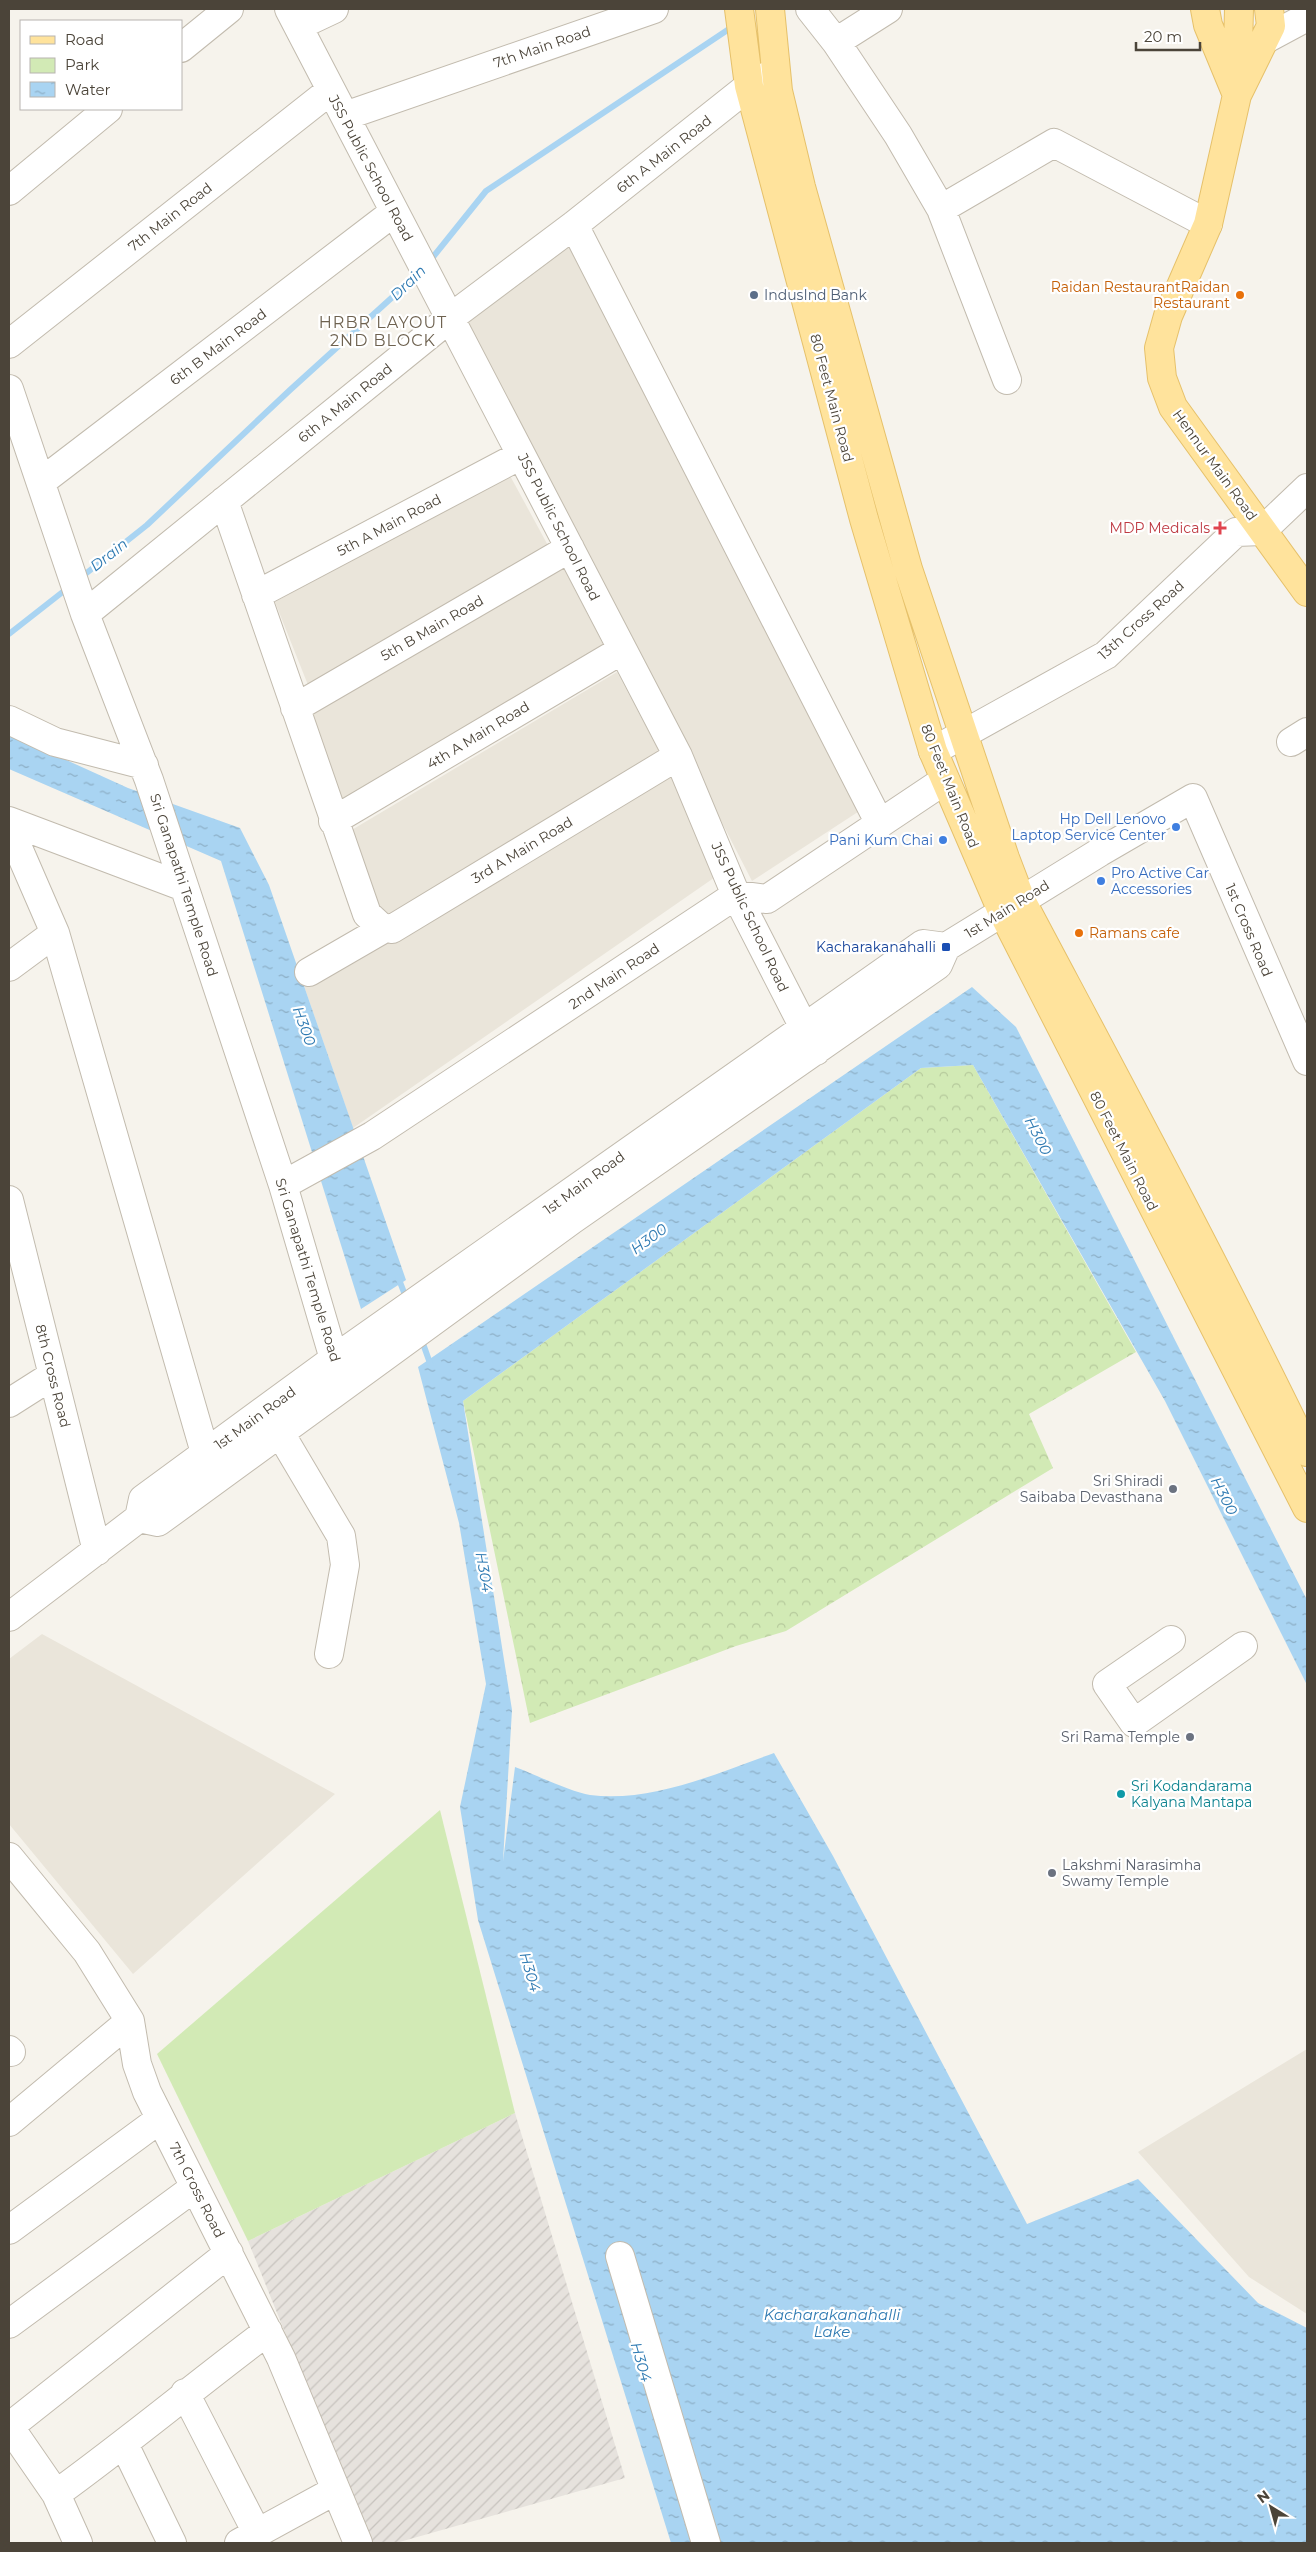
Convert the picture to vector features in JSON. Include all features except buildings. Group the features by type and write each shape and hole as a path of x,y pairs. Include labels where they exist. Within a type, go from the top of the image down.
{"main road":[{"name":"80 Feet Main Road","path":"739,9 749,86 864,519 933,751 945,780 1012,906 1307,1508"},
{"path":"1205,9 1208,25 1237,95"},
{"name":"Hennur Main Road","path":"1269,9 1271,26 1237,95 1208,224 1168,316 1159,348 1162,378 1173,407 1307,592"},
{"name":"80 Feet Main Road","path":"770,11 778,91 802,187 908,569 963,736 1012,906 1160,1162 1270,1374 1307,1452"},
{"path":"1237,95 1238,14"}],"street":[{"path":"182,47 229,9"},
{"path":"293,17 334,9"},
{"name":"7th Main Road","path":"345,116 654,9"},
{"path":"810,9 836,42 898,135 941,209 1007,380"},
{"path":"836,42 888,9"},
{"name":"JSS Public School Road","path":"293,17 678,756 736,895 816,1051"},
{"path":"1266,39 1307,17"},
{"name":"6th A Main Road","path":"85,614 450,318 574,225 749,86 776,71"},
{"name":"7th Main Road","path":"9,344 331,90"},
{"path":"9,191 107,110"},
{"path":"941,209 1054,143 1208,224"},
{"name":"6th B Main Road","path":"41,482 394,212"},
{"path":"574,225 880,824"},
{"name":"Sri Ganapathi Temple Road","path":"9,389 85,614 146,772 283,1185 334,1359 345,1385"},
{"name":"5th A Main Road","path":"256,595 521,455"},
{"path":"1262,531 1307,488"},
{"path":"224,501 333,821 376,922"},
{"name":"13th Cross Road","path":"933,751 1106,655 1236,532 1262,531"},
{"name":"5th B Main Road","path":"295,708 570,548"},
{"name":"4th A Main Road","path":"333,821 622,650"},
{"path":"9,720 55,742 146,772"},
{"name":"3rd A Main Road","path":"309,972 376,922 392,929 678,756"},
{"path":"736,895 767,899 945,780"},
{"name":"1st Main Road","path":"139,1518 143,1499 334,1359 439,1287 803,1027 923,944 946,947 1193,798"},
{"name":"1st Cross Road","path":"1193,798 1304,1049"},
{"path":"9,821 184,887"},
{"path":"9,827 54,933 214,1481"},
{"name":"2nd Main Road","path":"283,1185 372,1136 736,895"},
{"path":"9,967 54,933"},
{"path":"9,1617 139,1518 158,1522 572,1220 938,965 946,947"},
{"name":"8th Cross Road","path":"9,1200 16,1265 53,1375 98,1551"},
{"path":"9,1403 53,1375"},
{"path":"280,1432 341,1536 345,1550 345,1565 329,1654"},
{"path":"1171,1640 1107,1684 1134,1723 1243,1646"},
{"name":"7th Cross Road","path":"9,1857 87,1952 130,2022 137,2064 146,2092 268,2331 358,2543"},
{"path":"9,2122 130,2022"},
{"path":"9,2230 160,2119"},
{"path":"9,2324 195,2187"},
{"path":"78,2543 56,2494 9,2426 229,2253"},
{"path":"620,2256 706,2543"},
{"path":"56,2494 124,2444 186,2393 268,2331"},
{"path":"186,2393 248,2538 336,2490"},
{"path":"124,2444 172,2543"}],"shaded area":[{"path":"568,241 864,808 752,881 462,316"},
{"path":"508,472 551,551 308,685 275,602"},
{"path":"562,565 605,648 337,806 308,712"},
{"path":"617,672 661,755 382,919 350,831"},
{"path":"675,772 721,873 353,1128 304,986"},
{"path":"42,1634 335,1794 133,1974 9,1824 9,1659"},
{"path":"1307,2049 1307,2314 1249,2277 1138,2152"},
{"path":"515,2113 625,2478 396,2543 370,2543 248,2241"}],"green space":[{"path":"973,1065 1136,1352 1029,1414 1053,1468 786,1631 736,1646 530,1723 463,1401 921,1068"},
{"path":"440,1810 515,2113 248,2241 157,2054"}],"water":[{"path":"9,734 128,788 240,828 269,885 406,1280 361,1309 221,861 9,769"},
{"name":"Kacharakanahalli Lake","path":"972,987 1016,1027 1307,1600 1307,1685 1165,1401 973,1065 921,1068 463,1401 512,1710 503,1861 515,1767 563,1787 590,1795 637,1795 684,1785 774,1753 833,1856 1027,2224 1138,2179 1258,2303 1307,2328 1307,2543 671,2543 478,1920 460,1807 486,1684 459,1523 418,1367"}],"waterway":[{"name":"Drain","path":"429,262 486,191 729,29"},
{"name":"Drain","path":"79,579 147,525 290,390 419,273"},
{"name":"Drain","path":"9,634 69,587"},
{"name":"H300","path":"398,1277 407,1300"},
{"name":"H300","path":"421,1338 431,1366"}],"place":[{"name":"IndusInd Bank","path":"754,295"},
{"name":"Raidan RestaurantRaidan Restaurant","path":"1240,295"},
{"name":"MDP Medicals","path":"1220,528"},
{"name":"Hp Dell Lenovo Laptop Service Center","path":"1176,827"},
{"name":"Pani Kum Chai","path":"943,840"},
{"name":"Pro Active Car Accessories","path":"1101,881"},
{"name":"Ramans cafe","path":"1079,933"},
{"name":"Kacharakanahalli","path":"946,947"},
{"name":"Sri Shiradi Saibaba Devasthana","path":"1173,1489"},
{"name":"Sri Rama Temple","path":"1190,1737"},
{"name":"Sri Kodandarama Kalyana Mantapa","path":"1121,1794"},
{"name":"Lakshmi Narasimha Swamy Temple","path":"1052,1873"}],"district":[{"name":"HRBR LAYOUT 2ND BLOCK","path":"383,331"}],"water label":[{"name":"H304","path":"484,1572"},
{"name":"H304","path":"530,1972"},
{"name":"H304","path":"641,2362"}]}
